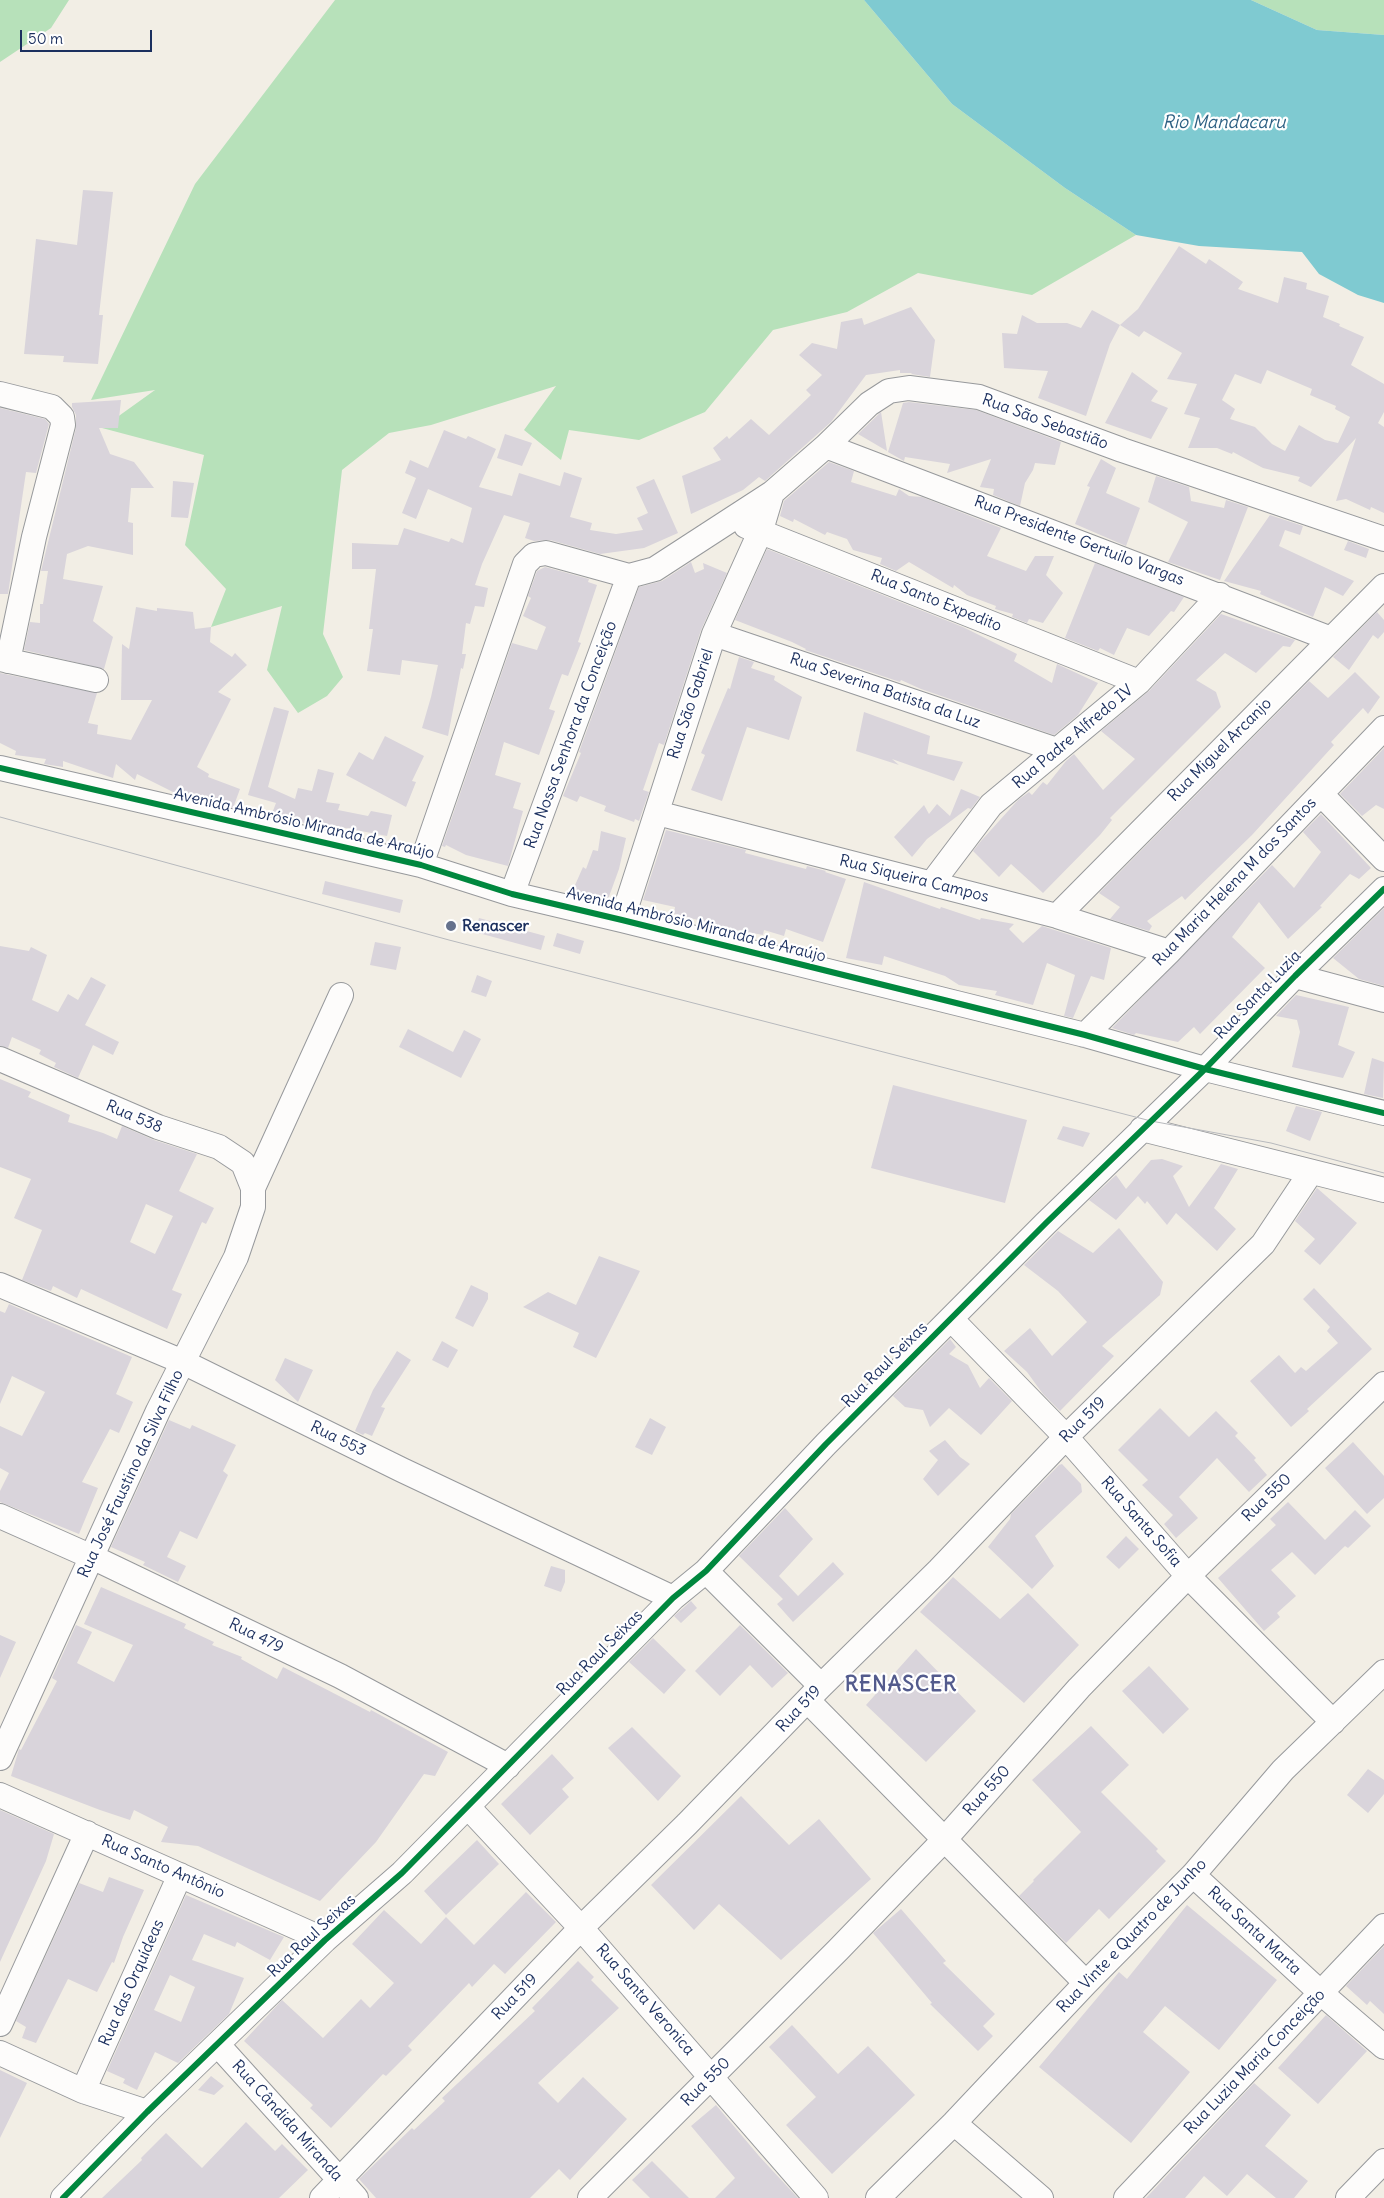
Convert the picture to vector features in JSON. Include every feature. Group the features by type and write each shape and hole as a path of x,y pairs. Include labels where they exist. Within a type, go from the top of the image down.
{"street":[{"name":"Rua São Sebastião","path":"630,576 655,569 731,521 772,493 826,446 868,404 888,391 909,388 979,397 1122,450 1384,539"},
{"path":"0,394 52,407 62,417 63,425 4,660 96,680"},
{"name":"Rua Presidente Gertuilo Vargas","path":"826,446 1220,595 1330,639"},
{"name":"Rua São Gabriel","path":"622,920 714,634 761,530 772,493"},
{"name":"Rua Santo Expedito","path":"731,521 761,530 1139,682"},
{"path":"421,865 518,579 525,564 534,555 546,553 630,576"},
{"name":"Rua Nossa Senhora da Conceição","path":"512,894 630,576"},
{"name":"Rua Miguel Arcanjo","path":"1057,916 1384,586"},
{"name":"Rua Padre Alfredo IV","path":"932,883 991,805 1139,682 1220,595"},
{"name":"Rua Severina Batista da Luz","path":"714,634 1057,750"},
{"name":"Rua Maria Helena M dos Santos","path":"1085,1035 1169,952 1384,728"},
{"name":"Avenida Ambrósio Miranda de Araújo","path":"0,768 421,865 512,894 1085,1035 1205,1068 1384,1113"},
{"path":"1321,794 1384,859"},
{"name":"Rua Siqueira Campos","path":"657,813 1057,916 1169,952"},
{"name":"Rua Santa Luzia","path":"1146,1125 1384,889"},
{"path":"1295,976 1384,1000"},
{"path":"253,1188 341,995"},
{"name":"Rua 538","path":"0,1059 158,1127 219,1148 243,1163 253,1188"},
{"path":"1146,1125 1311,1172 1384,1190"},
{"name":"Rua Raul Seixas","path":"63,2198 147,2112 325,1940 402,1873 674,1598 706,1571 826,1444 1146,1125"},
{"name":"Rua 519","path":"322,2198 581,1928 687,1824 938,1570 1066,1437 1263,1244 1311,1172"},
{"name":"Rua José Faustino da Silva Filho","path":"0,1758 158,1411 236,1257 253,1207 253,1188"},
{"name":"Rua 553","path":"0,1286 183,1362 420,1478 674,1598"},
{"name":"Rua Santa Sofia","path":"950,1319 1066,1437 1188,1576 1333,1722"},
{"name":"Rua 550","path":"590,2198 838,1950 944,1840 1079,1688 1188,1576 1384,1384"},
{"name":"Rua 479","path":"0,1516 92,1557 340,1676 508,1766"},
{"path":"706,1571 944,1840 1086,1983"},
{"name":"Rua Vinte e Quatro de Junho","path":"878,2198 954,2123 1086,1983 1192,1875 1283,1770 1384,1672"},
{"name":"Rua Santo Antônio","path":"0,1795 87,1832 325,1940"},
{"name":"Rua Santa Veronica","path":"468,1807 581,1928 712,2076 816,2198"},
{"path":"0,2024 7,1989 87,1832"},
{"name":"Rua das Orquídeas","path":"83,2091 180,1875"},
{"name":"Rua Santa Marta","path":"1192,1875 1321,1993 1384,2047"},
{"name":"Rua Luzia Maria Conceição","path":"1126,2198 1384,1926"},
{"name":"Rua Cândida Miranda","path":"218,2045 356,2198"},
{"path":"0,2053 83,2091 147,2112"},
{"path":"954,2123 1041,2198"},
{"path":"1348,2198 1384,2161"}],"green space":[{"path":"0,0 69,0 51,28 0,62"},
{"path":"335,0 864,0 952,104 1065,188 1136,235 1032,295 918,273 847,312 773,330 705,412 639,440 569,430 561,460 524,430 556,386 431,425 389,433 342,470 323,634 343,677 327,696 298,713 267,670 282,606 211,627 226,589 185,545 204,455 102,428 155,390 91,400 195,184"},
{"path":"1251,0 1384,0 1384,35 1317,30"}],"water":[{"name":"Rio Mandacaru","path":"864,0 1251,0 1317,30 1384,35 1384,303 1358,295 1319,274 1302,252 1199,246 1136,235 1065,188 952,104"}],"building":[{"path":"83,190 113,192 99,315 103,315 98,364 63,362 64,356 24,354 36,239 77,245"},
{"path":"1179,246 1206,264 1209,259 1243,282 1238,289 1278,303 1284,277 1307,283 1306,289 1329,296 1323,317 1364,337 1351,365 1384,384 1384,412 1378,423 1384,427 1384,513 1371,507 1370,510 1346,499 1336,501 1356,438 1311,487 1298,481 1300,477 1263,468 1233,452 1232,454 1217,448 1188,448 1200,418 1184,414 1197,384 1167,379 1182,353 1144,331 1139,337 1120,325 1138,309","holes":["1267,370 1312,389 1310,395 1336,406 1335,409 1350,417 1338,443 1325,440 1299,425 1285,451 1272,444 1255,427 1230,419 1235,409 1222,400 1235,374 1261,384"]},
{"path":"911,307 935,340 930,377 912,373 900,373 900,370 866,375 831,422 765,481 759,477 743,490 691,514 682,476 721,460 713,448 727,436 729,439 751,419 769,435 811,395 806,390 822,375 799,355 812,343 837,349 841,322 862,318 864,325"},
{"path":"1092,310 1120,325 1110,344 1086,416 1038,398 1048,371 1004,368 1002,333 1017,334 1022,315 1037,323 1067,323 1081,328"},
{"path":"1132,372 1158,391 1151,401 1168,408 1151,439 1105,423"},
{"path":"121,400 118,428 99,428 110,454 134,462 154,488 131,488 128,522 133,523 133,555 88,546 67,554 63,579 103,586 93,621 113,637 104,669 24,650 30,622 40,623 40,604 43,604 48,571 41,571 76,428 76,415 72,403"},
{"path":"909,402 976,410 1061,442 1055,465 1035,463 1025,483 1020,506 993,495 994,489 980,487 991,459 947,473 950,464 905,457 904,461 888,452 903,403"},
{"path":"0,408 45,419 49,424 36,473 26,472 8,594 0,594"},
{"path":"881,412 887,451 858,434"},
{"path":"444,430 466,439 468,436 496,449 479,487 512,496 519,473 560,486 564,472 582,478 570,517 592,523 590,530 616,534 643,530 637,518 648,513 636,487 654,479 678,533 644,548 600,554 550,540 534,541 525,538 530,523 504,515 482,564 475,585 488,588 484,607 475,606 470,624 466,623 462,654 466,654 463,669 461,668 448,736 422,728 438,665 402,660 400,675 367,671 373,629 369,629 376,569 352,569 352,543 398,545 404,528 449,542 451,538 463,543 472,508 428,489 416,519 402,513 416,478 405,473 410,460 428,468"},
{"path":"505,434 532,443 522,466 497,458"},
{"path":"1101,459 1116,468 1106,493 1140,508 1126,546 1075,524 1090,487 1087,486"},
{"path":"829,462 854,471 851,482 896,496 899,489 909,496 922,497 1001,528 987,556 1026,571 1035,556 1054,556 1046,575 1063,593 1043,623 1029,619 1027,623 1012,617 1013,614 995,609 996,606 967,595 954,585 953,588 909,562 896,571 880,564 882,558 853,550 847,539 827,532 825,535 794,519 793,522 780,516 784,501"},
{"path":"1156,476 1189,487 1191,501 1224,508 1226,500 1248,507 1220,580 1168,562 1188,522 1148,502"},
{"path":"173,481 194,483 188,518 171,517"},
{"path":"1270,515 1303,526 1300,535 1285,530 1279,546 1354,581 1343,596 1325,587 1313,617 1260,594 1261,591 1224,581"},
{"path":"1348,541 1369,549 1366,558 1344,550"},
{"path":"767,549 963,627 1017,654 1014,661 1052,683 1057,664 1098,683 1078,715 1054,735 921,689 901,680 900,682 805,650 792,642 735,620"},
{"path":"691,562 695,573 704,569 703,563 727,573 701,630 664,745 659,743 643,790 649,792 639,821 635,819 634,822 604,811 606,806 580,796 577,802 563,796 581,753 579,752 639,587 662,581"},
{"path":"1095,563 1184,597 1174,612 1171,611 1149,636 1127,628 1114,655 1100,648 1098,651 1065,638"},
{"path":"545,567 589,579 588,582 597,585 578,642 581,643 568,676 562,674 549,709 555,711 539,755 504,742 495,775 521,783 513,808 523,811 508,866 466,855 446,845 445,847 442,846 512,643 537,650 546,627 523,616 531,598 528,596 537,571"},
{"path":"136,607 157,611 157,608 193,612 195,629 211,627 210,642 232,657 235,653 247,665 218,692 231,699 197,767 209,774 208,777 240,789 233,808 179,795 137,774 135,780 116,764 113,778 63,761 63,767 44,764 46,759 15,755 16,751 0,743 0,673 97,693 88,723 98,725 97,734 131,740 152,700 121,700 122,644 129,649"},
{"path":"1377,612 1384,620 1384,632 1378,639 1373,635 1349,670 1333,657"},
{"path":"1221,614 1295,640 1290,647 1283,646 1256,673 1225,653 1196,680 1216,692 1221,707 1110,818 1112,820 1100,835 1043,893 1011,864 999,877 973,851 981,841 1018,800 1029,792 1032,795 1043,782 1047,785 1074,754 1103,790 1135,759 1101,731 1149,691"},
{"path":"739,657 754,662 751,668 775,676 774,680 802,697 789,740 747,727 722,801 691,790 705,755 701,753 728,688 730,689"},
{"path":"1355,672 1380,697 1368,714 1363,708 1331,742 1334,745 1252,835 1185,900 1182,896 1147,921 1152,926 1149,931 1110,919 1120,907 1099,893 1309,681 1328,698"},
{"path":"274,707 289,711 268,787 295,799 298,788 312,791 318,769 334,773 326,802 340,804 338,810 368,816 371,811 392,815 387,836 335,826 334,829 271,816 276,803 248,795"},
{"path":"864,712 930,736 927,754 963,762 954,781 892,759 899,765 856,751"},
{"path":"385,736 424,756 412,781 416,782 406,807 346,775 359,752 373,760"},
{"path":"1384,748 1384,809 1376,805 1362,816 1340,794"},
{"path":"961,789 980,797 971,809 968,808 927,839 912,857 894,837 924,805 929,814 937,804 950,816"},
{"path":"1321,814 1371,868 1359,879 1350,874 1320,906 1322,907 1288,939 1259,902 1232,937 1265,968 1200,1034 1194,1027 1178,1042 1136,1033 1134,1035 1112,1028 1272,865 1294,888 1321,852 1303,832"},
{"path":"666,830 746,850 745,853 806,869 807,866 826,871 846,879 823,942 786,929 784,936 764,930 763,935 710,925 710,923 674,914 675,907 643,900"},
{"path":"601,831 626,838 619,869 607,902 572,892 583,867 586,869 593,850 598,851"},
{"path":"325,881 403,900 400,913 322,894"},
{"path":"864,882 940,909 941,907 980,920 981,918 1014,924 1009,929 1023,943 1042,926 1111,948 1104,980 1091,976 1073,1018 1064,1016 1075,975 1047,963 1033,1005 995,995 997,991 959,985 945,976 884,956 882,965 846,958"},
{"path":"1384,908 1384,986 1359,979 1333,958"},
{"path":"479,918 545,936 541,950 475,932"},
{"path":"557,933 584,941 580,954 553,946"},
{"path":"375,942 401,947 396,970 370,965"},
{"path":"0,946 29,951 31,947 47,955 32,1000 58,1012 68,994 78,1000 91,977 106,985 85,1025 119,1042 113,1055 93,1045 78,1078 54,1067 56,1063 39,1054 41,1050 12,1037 8,1048 0,1046"},
{"path":"477,975 492,981 486,997 471,992"},
{"path":"1296,995 1349,1007 1338,1045 1355,1052 1343,1078 1292,1067 1300,1032 1297,1020 1276,1016"},
{"path":"408,1029 453,1052 464,1030 481,1039 461,1078 399,1047"},
{"path":"1372,1058 1384,1062 1383,1098 1364,1094"},
{"path":"0,1079 31,1092 28,1097 70,1115 68,1122 117,1139 122,1126 154,1140 197,1154 179,1191 214,1208 206,1224 202,1222 172,1290 182,1294 167,1329 81,1289 77,1298 53,1286 51,1291 22,1280 42,1230 14,1218 31,1179 0,1167","holes":["146,1204 173,1216 155,1254 130,1242"]},
{"path":"893,1085 1027,1120 1005,1203 871,1168"},
{"path":"1296,1106 1322,1112 1310,1141 1286,1131"},
{"path":"1063,1126 1090,1133 1083,1147 1057,1139"},
{"path":"1162,1159 1183,1166 1173,1176 1189,1207 1221,1164 1238,1169 1214,1208 1236,1229 1217,1251 1176,1213 1167,1225 1147,1201 1145,1204 1138,1196 1116,1220 1089,1200 1116,1175 1126,1189 1151,1160"},
{"path":"1317,1188 1357,1223 1320,1265 1304,1251 1315,1239 1295,1221"},
{"path":"1119,1228 1163,1282 1160,1295 1102,1346 1114,1356 1060,1411 1043,1394 1027,1372 1004,1351 1030,1328 1052,1356 1087,1322 1058,1291 1024,1265 1058,1231 1093,1253"},
{"path":"599,1256 640,1271 596,1358 573,1347 579,1333 523,1307 548,1292 576,1305"},
{"path":"471,1285 488,1293 488,1299 473,1327 455,1318"},
{"path":"1314,1288 1372,1349 1307,1409 1309,1411 1291,1427 1250,1381 1279,1355 1295,1373 1301,1367 1306,1371 1338,1343 1327,1331 1330,1327 1303,1299"},
{"path":"9,1304 132,1357 116,1394 133,1402 119,1433 110,1429 82,1482 98,1488 79,1534 0,1502 0,1491 9,1473 0,1468 0,1426 22,1436 45,1392 12,1376 0,1404 0,1311 5,1313"},
{"path":"950,1339 956,1347 949,1354 968,1365 980,1388 989,1378 1012,1401 981,1435 949,1408 930,1427 923,1410 905,1407 893,1396"},
{"path":"442,1341 458,1350 448,1368 432,1360"},
{"path":"397,1351 411,1360 381,1407 385,1408 372,1436 365,1433 363,1435 355,1431 373,1390"},
{"path":"285,1358 313,1370 298,1402 275,1380"},
{"path":"1160,1408 1189,1437 1216,1411 1238,1433 1235,1436 1256,1458 1254,1460 1267,1475 1249,1492 1217,1458 1179,1497 1198,1518 1176,1538 1164,1524 1173,1515 1142,1485 1148,1480 1118,1450"},
{"path":"650,1418 666,1427 652,1455 635,1447"},
{"path":"169,1420 190,1429 192,1425 236,1445 223,1471 228,1475 197,1539 180,1531 167,1557 186,1566 178,1582 143,1565 145,1562 111,1547"},
{"path":"945,1440 960,1457 970,1464 938,1496 923,1479 938,1460 929,1451"},
{"path":"1353,1442 1384,1476 1384,1498 1367,1514 1325,1468"},
{"path":"1062,1464 1081,1484 1082,1492 1035,1536 1054,1566 1032,1589 988,1547 1010,1519 1011,1514"},
{"path":"1288,1502 1325,1540 1355,1510 1371,1526 1348,1548 1345,1546 1315,1575 1292,1552 1271,1570 1296,1596 1277,1613 1280,1617 1264,1631 1218,1578 1276,1525 1270,1519"},
{"path":"785,1508 813,1539 779,1576 798,1596 833,1562 844,1574 793,1622 777,1604 783,1599 739,1556"},
{"path":"1126,1536 1139,1549 1119,1569 1106,1557"},
{"path":"551,1566 565,1570 565,1582 561,1592 544,1586"},
{"path":"953,1577 1000,1619 1028,1593 1079,1645 1024,1703 920,1612"},
{"path":"101,1587 186,1624 184,1628 214,1642 212,1645 242,1657 241,1659 277,1679 283,1667 370,1712 371,1710 448,1752 435,1776 424,1774 376,1842 320,1901 198,1846 161,1842 168,1827 134,1810 130,1820 11,1776 19,1749 21,1750 57,1681 52,1678 76,1625 92,1632 77,1663 114,1682 133,1645 84,1624"},
{"path":"691,1601 697,1608 681,1623 674,1616"},
{"path":"740,1625 788,1673 772,1688 750,1665 720,1696 695,1671"},
{"path":"0,1635 16,1642 0,1678"},
{"path":"653,1638 686,1670 664,1694 629,1662"},
{"path":"916,1649 976,1711 926,1762 866,1705"},
{"path":"1149,1666 1189,1709 1163,1734 1122,1691"},
{"path":"1091,1726 1129,1765 1101,1792 1158,1849 1156,1851 1166,1861 1109,1919 1099,1909 1066,1943 1019,1896 1081,1832 1032,1780"},
{"path":"632,1727 681,1776 658,1801 608,1748"},
{"path":"552,1754 574,1778 562,1789 569,1797 530,1835 501,1804"},
{"path":"1368,1769 1384,1780 1384,1794 1368,1813 1347,1795"},
{"path":"741,1796 789,1845 819,1819 871,1879 781,1960 719,1904 694,1930 651,1885"},
{"path":"0,1810 54,1834 46,1861 0,1962"},
{"path":"477,1840 499,1864 446,1915 424,1891"},
{"path":"109,1877 144,1890 123,1937 114,1963 112,1962 97,1992 68,1979 36,2043 22,2038 26,2027 16,2021 79,1883 103,1892"},
{"path":"526,1892 556,1922 505,1974 494,1964 472,1987 469,1983 408,2046 412,2050 386,2076 383,2074 331,2128 310,2108 313,2105 244,2041 282,2000 323,2038 361,1999 370,2008 394,1983 352,1944 384,1910 421,1944 446,1917 474,1945"},
{"path":"186,1895 284,1937 270,1960 237,1942 235,1947 204,1934 192,1960 244,1978 229,2014 178,2063 155,2052 137,2090 123,2083 125,2079 107,2071","holes":["170,1975 195,1987 181,2022 154,2010"]},
{"path":"1187,1905 1277,1980 1219,2050 1165,2006 1143,2032 1190,2072 1131,2143 1039,2067 1119,1972 1127,1979"},
{"path":"901,1909 946,1961 943,1963 995,2014 983,2026 993,2036 978,2051 930,2004 932,2003 873,1933"},
{"path":"1384,1946 1384,2014 1370,2001 1367,2005 1346,1986"},
{"path":"578,1961 594,1977 591,1980 619,2008 538,2083 558,2103 583,2077 627,2119 570,2180 559,2169 530,2198 376,2198 359,2179 412,2128 414,2130 445,2101 442,2098 535,2011 532,2008"},
{"path":"1326,2015 1367,2051 1318,2104 1278,2068"},
{"path":"792,2025 838,2074 868,2046 915,2095 832,2174 786,2125 816,2097 769,2047"},
{"path":"0,2070 27,2083 0,2138"},
{"path":"211,2076 224,2086 214,2095 198,2090"},
{"path":"1254,2083 1291,2115 1265,2146 1308,2181 1294,2198 1276,2198 1247,2174 1227,2196 1204,2176 1185,2198 1146,2198"},
{"path":"716,2105 798,2198 715,2198 735,2178 691,2126"},
{"path":"246,2122 275,2151 282,2144 308,2170 279,2198 102,2198 142,2160 141,2158 166,2133 202,2168"},
{"path":"652,2161 689,2198 650,2198 632,2180"}],"tram line":[{"path":"0,817 449,940 1151,1121 1271,1143 1384,1173"}],"cycle path":[{"path":"0,768 421,865 512,894 1085,1035 1205,1069 1384,1113"},
{"path":"63,2198 147,2112 325,1940 402,1873 673,1598 706,1571 826,1444 1046,1223 1205,1069 1295,976 1384,889"}],"place":[{"name":"Renascer","path":"451,926"}],"district":[{"name":"RENASCER","path":"901,1685"}]}
